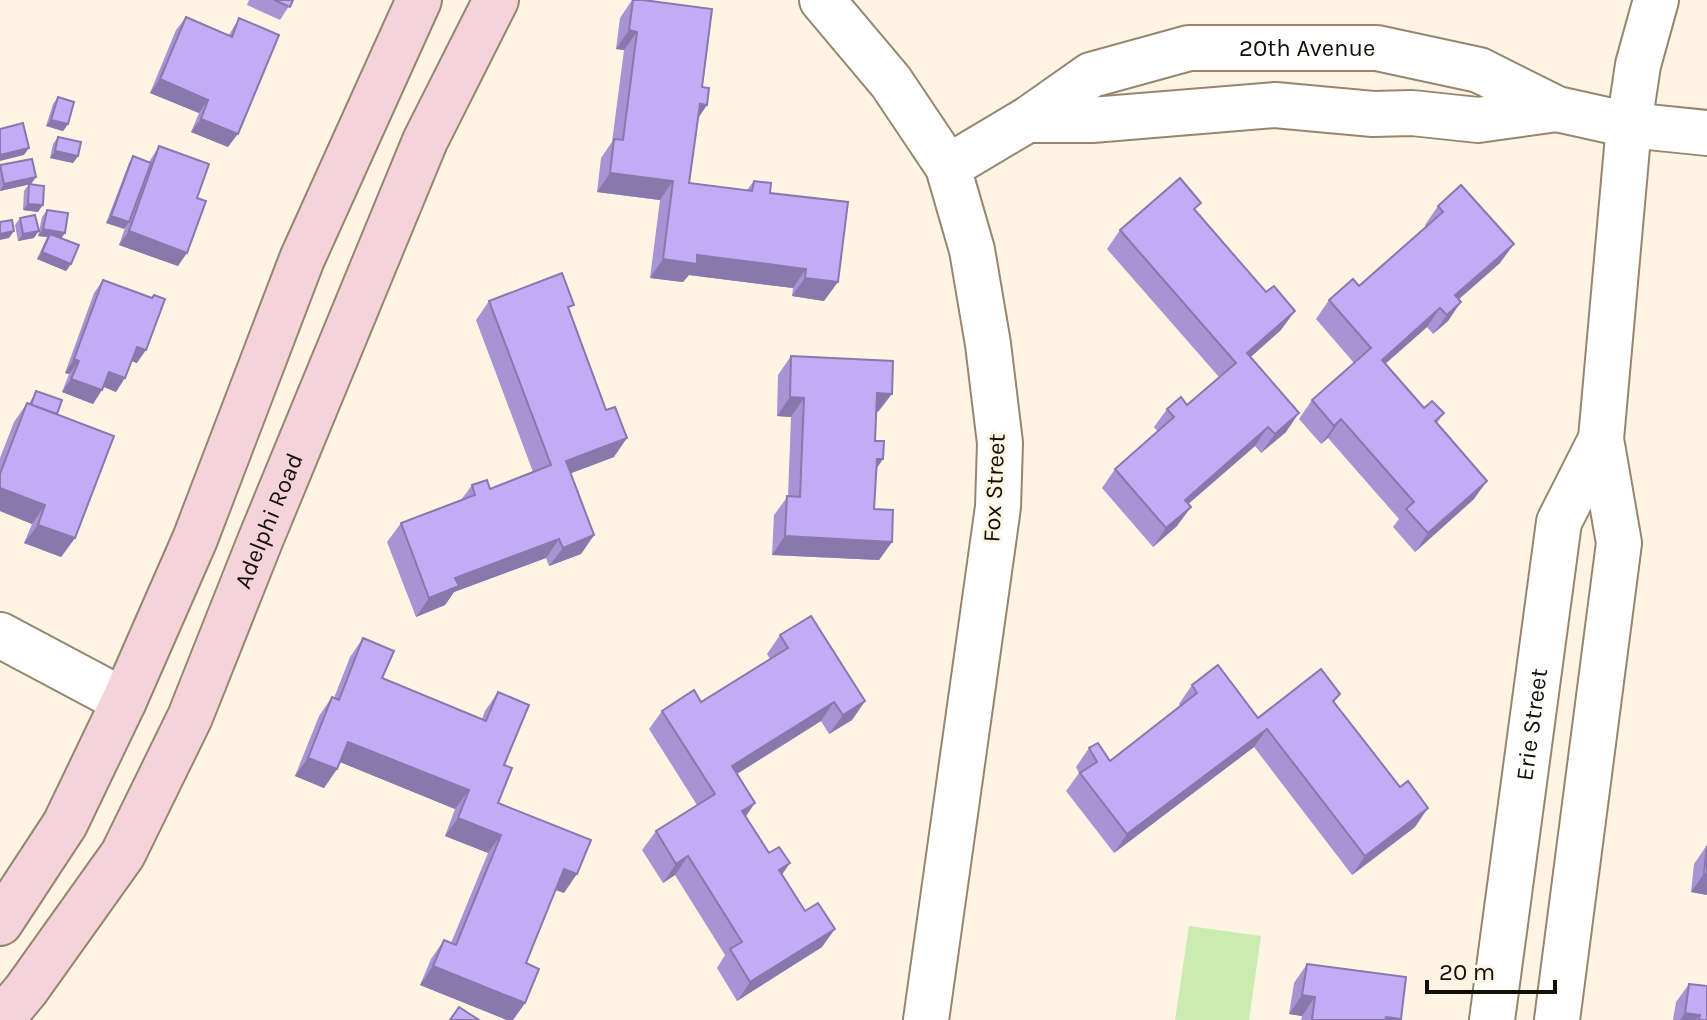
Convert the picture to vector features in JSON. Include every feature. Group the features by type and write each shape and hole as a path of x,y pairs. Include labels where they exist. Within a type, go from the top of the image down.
{"main road":[{"path":"0,923 65,824 124,701 195,539 302,259 419,0"},
{"name":"Adelphi Road","path":"1,1020 123,854 172,755 425,141 496,0"}],"street":[{"name":"Fox Street","path":"822,0 891,82 948,167 972,250 1000,443 999,491 926,1020"},
{"name":"Erie Street","path":"1638,65 1639,0"},
{"name":"Erie Street","path":"1557,1020 1617,564 1619,543 1601,439 1629,125 1638,65 1656,0"},
{"path":"1189,48 1190,110"},
{"name":"20th Avenue","path":"948,167 1027,120 1091,75 1189,48 1377,48 1479,70 1557,109 1629,125 1707,133"},
{"path":"1412,113 1426,58"},
{"name":"20th Avenue","path":"1027,120 1092,120 1275,105 1478,120 1557,109"},
{"name":"Erie Street","path":"1492,1020 1559,522 1601,439"},
{"path":"1554,557 1617,564"},
{"path":"0,635 124,701"}],"green space":[{"path":"1189,926 1261,936 1249,1020 1175,1020"}],"building":[{"path":"274,0 293,0 290,7"},
{"path":"633,0 712,9 702,87 709,88 707,105 700,104 689,183 752,191 754,181 771,183 770,193 848,202 838,282 805,278 806,269 697,255 697,264 663,259 673,181 610,173 614,139 623,140 637,32 629,30"},
{"path":"186,17 232,37 239,18 279,35 238,134 201,119 208,100 160,79"},
{"path":"58,97 74,102 68,124 51,120"},
{"path":"23,123 29,148 0,155 0,129"},
{"path":"58,137 81,142 78,156 55,151"},
{"path":"159,146 209,164 197,198 206,201 187,253 129,231"},
{"path":"133,156 151,163 129,222 111,216"},
{"path":"32,159 36,177 4,184 0,165"},
{"path":"1180,178 1201,203 1194,209 1266,292 1274,286 1295,311 1247,353 1299,413 1275,434 1268,427 1185,500 1191,507 1166,528 1115,469 1174,417 1167,409 1181,397 1187,405 1236,363 1120,230"},
{"path":"29,184 44,186 43,205 28,204"},
{"path":"1461,185 1514,244 1455,295 1461,302 1447,315 1440,308 1382,360 1424,408 1432,401 1444,413 1435,421 1487,481 1428,533 1406,509 1414,502 1341,419 1334,426 1312,400 1371,348 1329,300 1353,279 1359,286 1443,212 1438,206"},
{"path":"47,210 68,213 65,233 43,229"},
{"path":"35,215 39,231 23,234 20,218"},
{"path":"12,220 14,231 0,234 0,222"},
{"path":"50,234 79,245 71,264 42,252"},
{"path":"562,273 574,305 568,307 606,410 615,407 627,438 566,461 594,535 563,548 559,539 455,578 459,586 429,598 401,523 475,495 472,485 487,480 490,489 551,465 489,301"},
{"path":"103,280 152,298 154,295 165,299 146,350 137,347 125,378 109,372 102,390 71,379 79,361 74,359"},
{"path":"791,356 893,361 892,394 877,393 875,441 884,441 883,459 877,459 874,509 893,510 892,542 785,536 787,496 800,497 804,398 790,397"},
{"path":"36,391 62,400 57,414 31,405"},
{"path":"27,403 114,436 75,538 38,525 45,505 0,488 0,474"},
{"path":"811,616 865,701 843,715 834,702 732,766 755,803 742,811 769,853 779,847 790,863 779,870 805,911 818,903 835,929 750,982 730,949 742,942 688,856 676,864 656,831 715,794 662,711 694,690 701,702 788,648 780,635"},
{"path":"363,638 394,651 382,678 486,721 498,692 529,705 504,765 512,768 498,803 591,840 577,874 564,869 526,963 539,969 525,1003 433,966 444,940 456,945 501,835 458,818 469,790 348,742 337,769 308,758 332,697 339,700"},
{"path":"1218,665 1258,718 1321,669 1340,694 1333,701 1400,787 1408,781 1428,808 1365,856 1267,729 1127,834 1080,773 1097,762 1089,748 1098,743 1110,761 1197,693 1192,685"},
{"path":"1707,846 1707,874 1704,874"},
{"path":"1307,964 1406,977 1401,1019 1312,1020 1315,997 1302,995"},
{"path":"1689,984 1707,986 1707,1020 1699,1020 1700,1015 1685,1013"},
{"path":"459,1007 479,1020 450,1020"}]}
